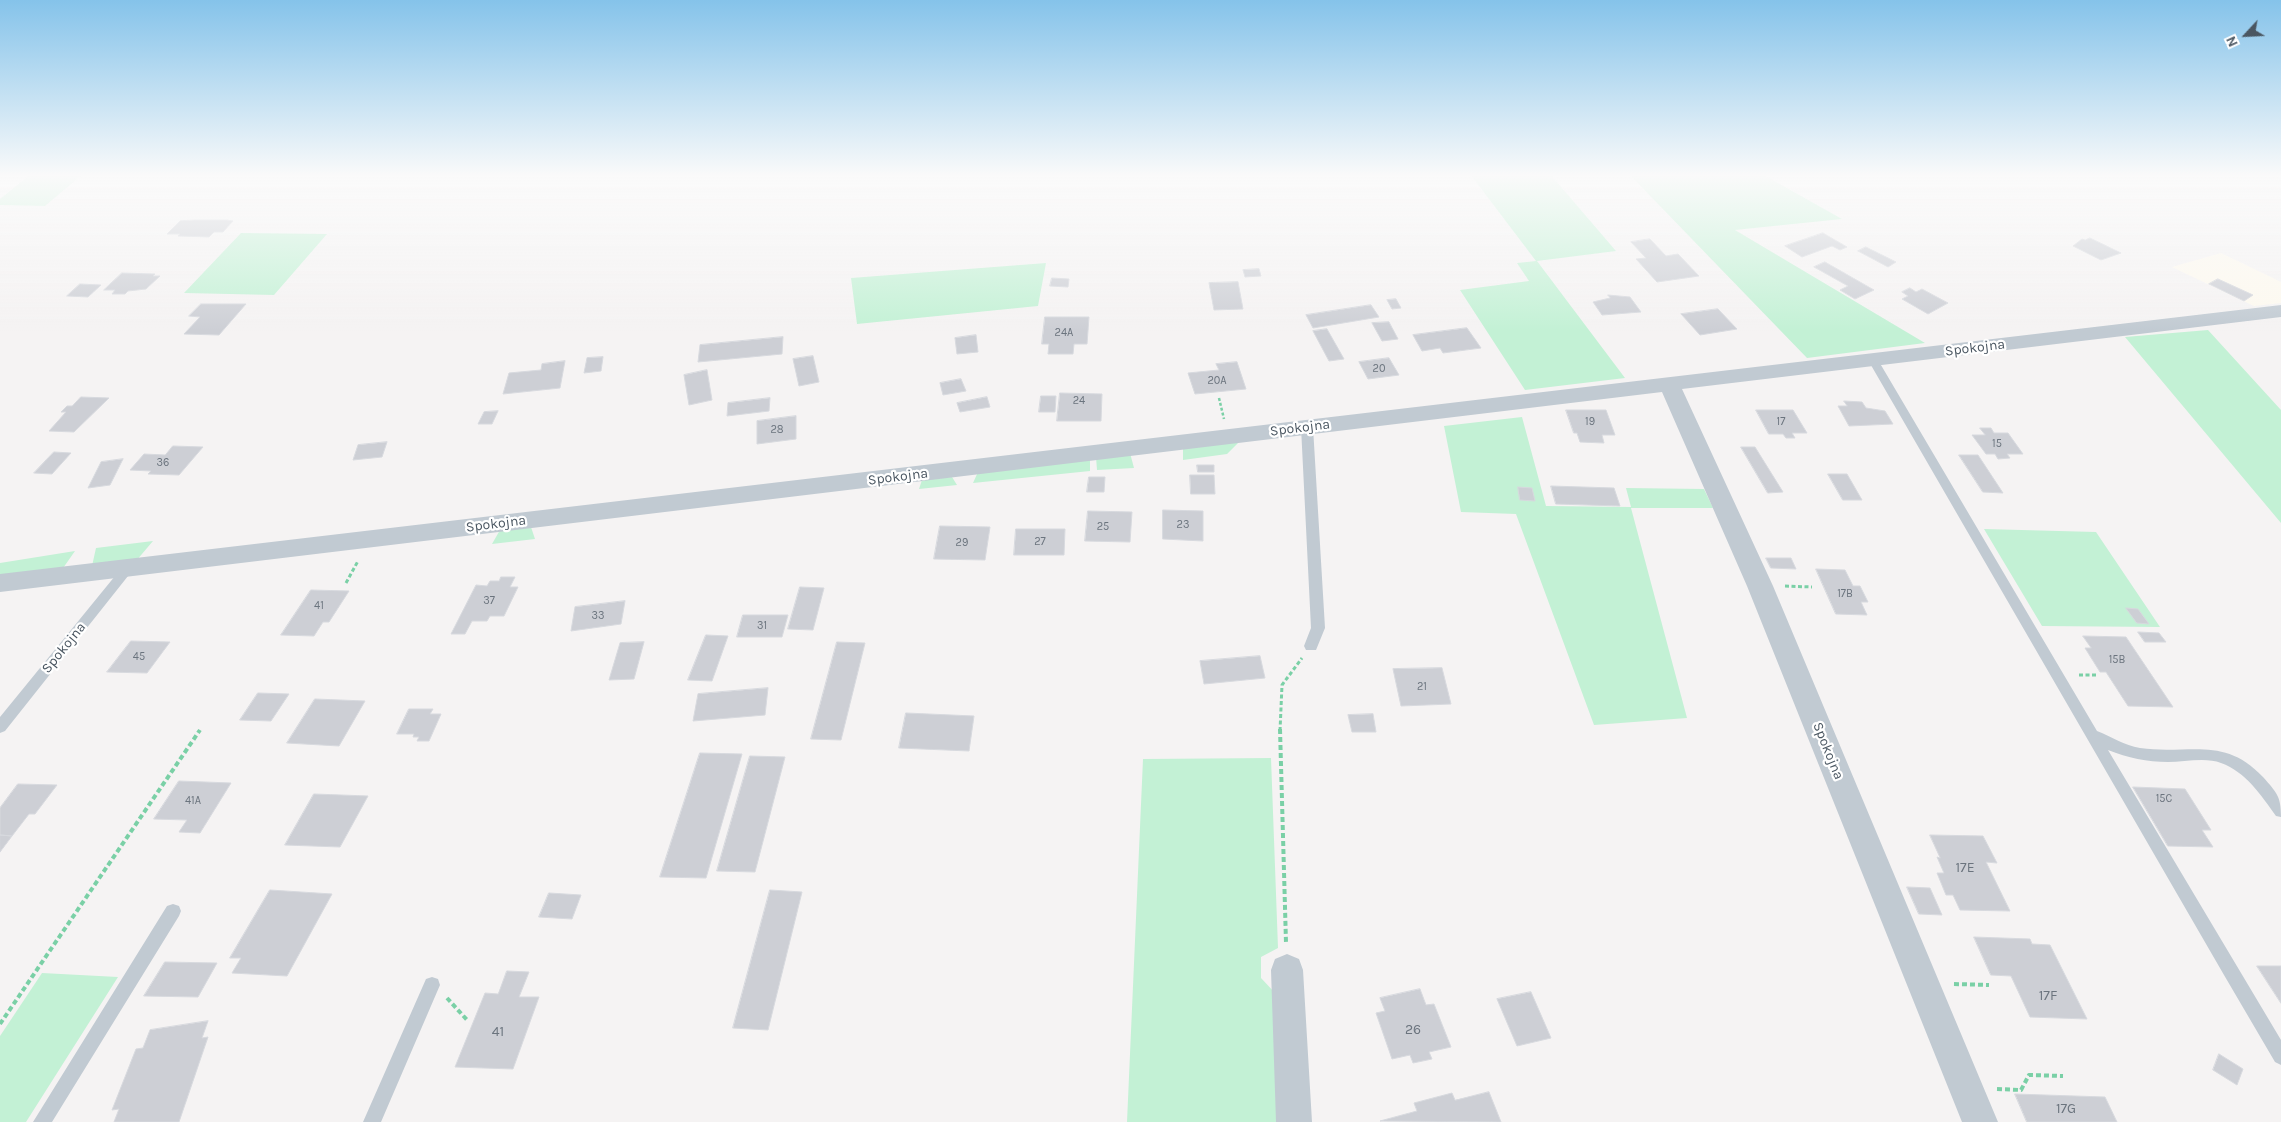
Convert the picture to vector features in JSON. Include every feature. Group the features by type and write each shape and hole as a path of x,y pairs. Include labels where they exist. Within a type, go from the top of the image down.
{"street":[{"name":"Spokojna","path":"0,583 2281,311"},
{"name":"Spokojna","path":"1668,384 1757,581 1980,1122"},
{"path":"1287,970 1294,1122"}],"lane":[{"path":"1873,360 2093,735 2161,855 2281,1056"},
{"path":"1307,427 1318,628 1312,646"},
{"name":"Spokojna","path":"0,727 128,568"},
{"path":"2093,735 2120,750 2135,754 2216,755 2227,758 2250,771 2281,811"},
{"path":"42,1122 173,912"},
{"path":"372,1122 429,992"}],"path":[{"path":"1287,970 1279,754 1282,685 1312,646"},
{"path":"0,1024 200,730"},
{"path":"1923,983 1989,985"},
{"path":"429,992 448,998 468,1021"},
{"path":"1966,1088 2021,1090 2029,1075 2063,1076"}],"shaded area":[{"path":"2221,253 2281,282 2281,303 2254,306 2172,267"}],"green space":[{"path":"1510,226 1595,226 1616,251 1537,261 1625,378 1525,390 1460,290 1529,281 1517,263 1536,261"},
{"path":"1680,226 1770,226 1735,230 1925,343 1807,358"},
{"path":"241,233 327,234 274,295 184,293"},
{"path":"1046,263 1038,306 857,324 851,278"},
{"path":"2208,330 2281,410 2281,523 2125,337"},
{"path":"1522,417 1546,506 1631,507 1626,488 1704,489 1713,508 1631,508 1687,718 1594,725 1516,514 1461,512 1444,426"},
{"path":"1240,441 1227,454 1183,460 1183,447"},
{"path":"1130,453 1134,468 1097,470 1096,457"},
{"path":"1090,458 1090,471 973,483 978,472"},
{"path":"952,477 957,485 919,489 922,480"},
{"path":"531,527 535,539 492,544 500,530"},
{"path":"1984,529 2096,532 2160,627 2042,626"},
{"path":"153,541 136,561 92,566 96,548"},
{"path":"75,551 61,571 0,578 0,563"},
{"path":"1271,758 1278,948 1261,957 1261,978 1276,994 1282,1122 1127,1122 1143,759"},
{"path":"42,973 118,977 26,1122 0,1122 0,1036"}],"building":[{"path":"175,226 228,226 223,232 214,232 209,237 167,234"},
{"path":"1823,233 1847,247 1840,250 1832,246 1802,257 1785,246"},
{"path":"2090,238 2121,253 2101,260 2073,246 2082,239"},
{"path":"1650,239 1666,256 1678,254 1699,276 1657,282 1636,259 1646,258 1631,242"},
{"path":"1866,247 1896,262 1888,267 1858,251"},
{"path":"1825,262 1874,290 1855,299 1840,290 1848,286 1814,267"},
{"path":"1259,269 1261,276 1245,277 1243,270"},
{"path":"122,273 155,274 153,276 160,276 146,289 128,291 125,294 112,294 115,290 104,290"},
{"path":"1052,278 1069,279 1068,287 1050,286"},
{"path":"2218,279 2253,295 2244,301 2209,284"},
{"path":"1238,282 1243,309 1214,310 1209,283"},
{"path":"80,284 101,285 88,297 67,296"},
{"path":"1910,288 1916,292 1922,289 1948,303 1928,314 1902,299 1908,296 1902,292"},
{"path":"1608,295 1630,297 1641,312 1602,315 1593,302 1610,298"},
{"path":"1396,299 1401,308 1392,309 1387,300"},
{"path":"201,304 246,304 219,335 184,334 200,317 189,316"},
{"path":"1371,305 1379,317 1313,328 1306,315"},
{"path":"1718,309 1737,329 1700,335 1681,314"},
{"path":"1045,317 1089,317 1087,344 1074,344 1073,354 1048,354 1049,344 1042,344"},
{"path":"1389,322 1398,339 1382,341 1372,323"},
{"path":"1467,328 1481,348 1443,353 1440,348 1422,351 1413,335"},
{"path":"1327,329 1344,359 1329,361 1313,331"},
{"path":"976,335 978,352 957,354 955,338"},
{"path":"783,337 782,354 698,362 700,345"},
{"path":"813,356 819,382 799,386 793,359"},
{"path":"603,357 601,371 584,373 587,358"},
{"path":"1389,358 1399,375 1368,379 1359,362"},
{"path":"565,361 560,388 503,394 509,373 541,370 542,364"},
{"path":"1237,362 1246,389 1195,394 1188,373 1219,370 1216,364"},
{"path":"707,370 712,400 689,405 684,375"},
{"path":"961,379 966,391 943,395 940,383"},
{"path":"1060,393 1102,394 1101,421 1057,421"},
{"path":"1041,396 1056,396 1055,412 1039,412"},
{"path":"81,397 109,398 74,432 49,431 66,412 61,412 67,406 72,406"},
{"path":"987,397 990,407 960,412 957,403"},
{"path":"770,398 769,411 727,416 728,403"},
{"path":"1844,401 1862,402 1866,408 1885,411 1893,424 1849,426 1838,406 1847,406"},
{"path":"1566,410 1606,410 1615,435 1602,435 1604,443 1580,442 1577,433 1574,433"},
{"path":"1756,410 1793,410 1807,433 1792,433 1795,438 1786,438 1783,434 1769,434"},
{"path":"498,411 492,424 478,424 484,412"},
{"path":"796,416 796,439 757,444 757,421"},
{"path":"1980,428 1991,428 1994,433 2008,433 2023,454 2007,454 2010,458 1998,459 1995,454 1986,454 1972,435 1985,435"},
{"path":"387,442 382,457 353,460 358,445"},
{"path":"173,446 203,447 179,475 148,474 151,471 130,470 144,454 165,455"},
{"path":"1741,447 1755,447 1783,492 1768,493"},
{"path":"54,452 71,453 52,474 34,473"},
{"path":"1959,455 1978,455 2003,493 1983,492"},
{"path":"123,459 110,485 88,488 101,462"},
{"path":"1197,465 1214,465 1214,472 1198,472"},
{"path":"1828,474 1847,474 1862,500 1843,500"},
{"path":"1190,475 1214,475 1215,494 1191,494"},
{"path":"1089,477 1105,477 1104,492 1087,492"},
{"path":"1551,486 1614,488 1620,506 1556,504"},
{"path":"1518,487 1532,488 1535,501 1520,500"},
{"path":"1163,510 1203,511 1203,541 1163,539"},
{"path":"1088,511 1132,512 1130,542 1085,541"},
{"path":"940,526 990,527 985,560 934,559"},
{"path":"1016,529 1065,529 1064,555 1014,555"},
{"path":"1766,558 1791,558 1796,569 1771,568"},
{"path":"1816,569 1845,570 1853,586 1860,586 1868,602 1861,602 1867,615 1836,614"},
{"path":"501,577 515,577 510,587 518,587 504,616 490,616 487,621 472,621 465,634 451,634 476,585 487,586 490,581 499,581"},
{"path":"800,587 824,588 813,630 788,629"},
{"path":"311,590 349,591 329,622 323,622 314,636 281,635"},
{"path":"625,601 621,624 571,631 575,607"},
{"path":"2126,608 2138,609 2149,624 2137,623"},
{"path":"743,615 788,615 782,637 737,637"},
{"path":"2138,632 2159,633 2166,642 2145,642"},
{"path":"706,635 728,636 712,681 688,680"},
{"path":"2083,636 2126,637 2173,707 2128,706 2106,672 2100,672 2085,648 2091,648"},
{"path":"131,641 170,642 147,673 107,672"},
{"path":"644,642 634,679 609,680 620,643"},
{"path":"837,642 865,643 841,740 811,739"},
{"path":"1260,656 1265,678 1204,684 1200,661"},
{"path":"1442,668 1451,704 1401,706 1393,669"},
{"path":"768,688 765,715 693,721 698,694"},
{"path":"258,693 289,694 271,721 240,720"},
{"path":"315,699 365,701 339,746 287,743"},
{"path":"409,709 433,709 430,714 441,714 429,741 417,741 419,737 413,737 414,734 397,734"},
{"path":"906,713 974,716 969,751 899,748"},
{"path":"1373,714 1376,732 1352,732 1348,715"},
{"path":"700,753 742,754 706,878 660,877"},
{"path":"750,756 785,757 755,872 717,871"},
{"path":"179,781 231,783 200,833 179,832 187,820 154,819"},
{"path":"18,784 57,785 35,814 29,814 12,836 0,835 0,808"},
{"path":"2133,787 2185,789 2211,830 2202,830 2213,847 2168,846"},
{"path":"314,794 368,796 340,847 285,845"},
{"path":"0,835 12,836 0,852"},
{"path":"1930,835 1983,836 1997,863 1986,862 2010,911 1960,910 1953,895 1946,895 1937,873 1944,873"},
{"path":"1907,887 1930,888 1942,915 1919,914"},
{"path":"270,890 332,894 287,976 232,973 241,958 230,958"},
{"path":"770,890 802,892 768,1030 733,1028"},
{"path":"549,893 581,895 572,919 539,917"},
{"path":"1974,937 2030,939 2032,944 2050,945 2087,1019 2030,1017 2011,976 1991,975"},
{"path":"165,962 217,963 198,997 144,996"},
{"path":"2257,966 2281,966 2281,1003"},
{"path":"507,971 529,972 519,997 539,997 513,1069 455,1067 485,993 498,994"},
{"path":"1420,989 1426,1005 1434,1004 1451,1047 1429,1052 1432,1059 1413,1063 1410,1055 1392,1059 1376,1013 1385,1011 1380,998"},
{"path":"1531,992 1551,1038 1517,1046 1497,999"},
{"path":"208,1021 202,1038 208,1037 179,1122 114,1122 119,1109 112,1110 136,1049 143,1048 150,1030"},
{"path":"2219,1054 2243,1069 2237,1085 2213,1070"},
{"path":"1489,1092 1501,1122 1380,1121 1417,1111 1414,1103 1452,1093 1455,1100"},
{"path":"2015,1094 2105,1097 2117,1122 2027,1122"}]}
